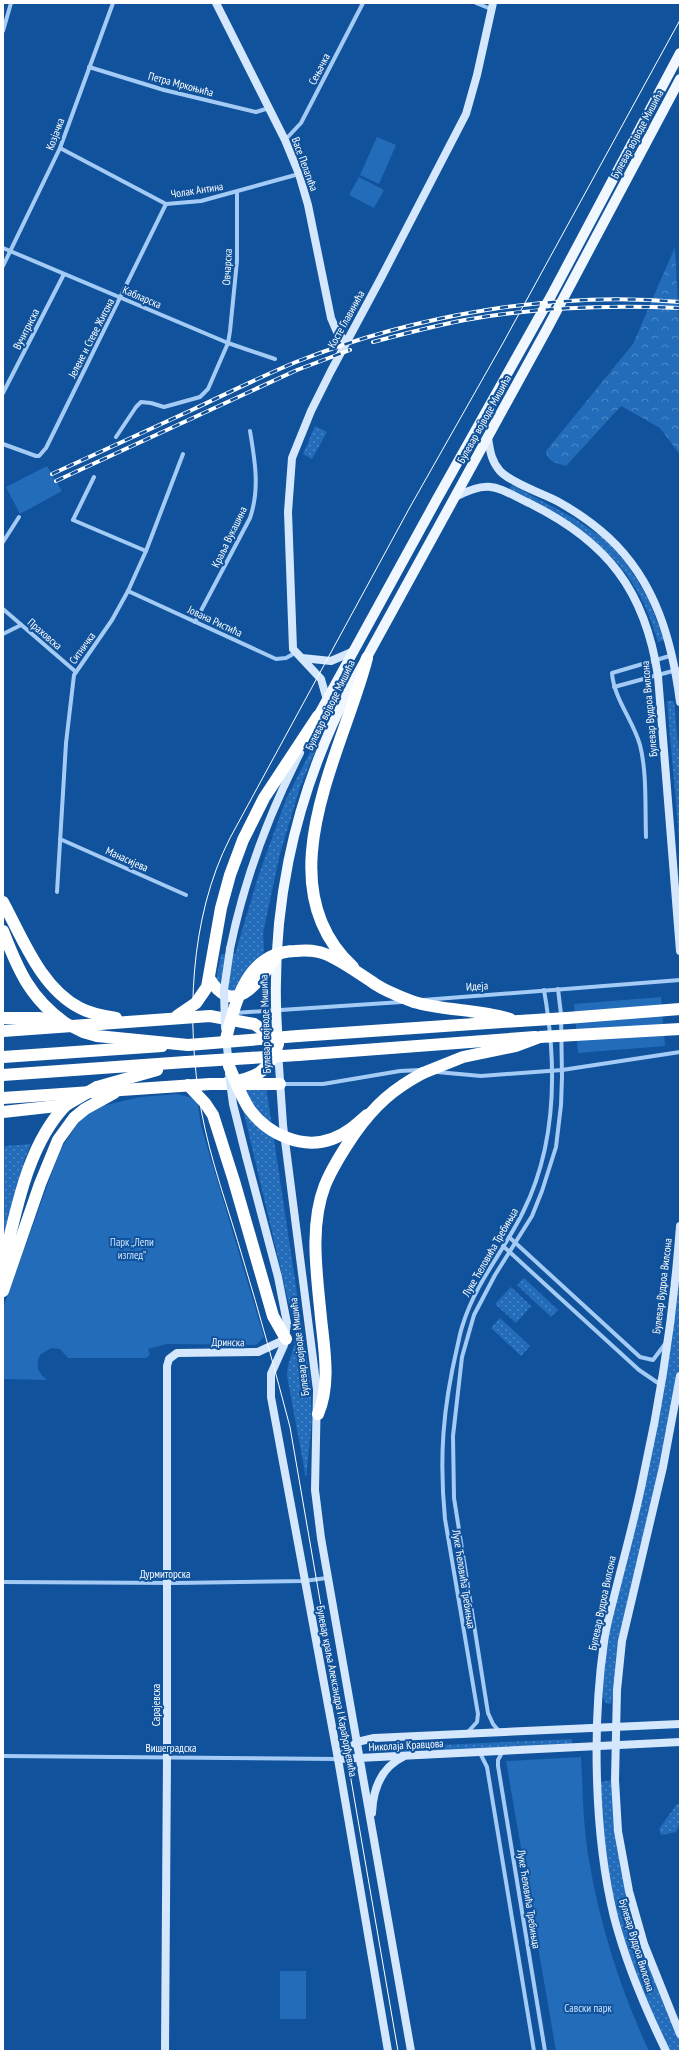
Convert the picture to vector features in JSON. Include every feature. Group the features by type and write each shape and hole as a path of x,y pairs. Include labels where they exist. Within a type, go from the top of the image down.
{"highway":[{"path":"360,973 341,954 332,942 321,919 314,896 311,872 313,845 324,791 358,690 367,658"},
{"path":"176,1017 191,1008 207,987 222,902 243,840 264,798 318,716"},
{"path":"3,902 42,972 60,994 86,1011 126,1021"},
{"path":"3,931 22,977 34,995 44,1007 65,1023 83,1032 102,1037 188,1045"},
{"path":"226,1039 244,983 253,970 272,956 287,951 314,951 326,954 396,995 427,1006 490,1014 519,1022"},
{"path":"209,978 213,986 221,992 234,997 241,996 258,981 276,957"},
{"path":"3,1057 519,1022 680,1009"},
{"path":"3,1031 176,1017 210,1016 254,1024 272,1036 278,1044 273,1058 266,1069 251,1077 227,1083"},
{"path":"3,1018 39,1018 65,1023"},
{"path":"3,1074 382,1050 540,1037 680,1029"},
{"path":"229,1066 249,1109 265,1125 282,1136 304,1142 324,1141 344,1133 367,1115 392,1092 430,1070 463,1057 516,1046 540,1037"},
{"path":"3,1265 30,1164 52,1121 66,1105 97,1087 186,1062"},
{"path":"3,1098 227,1083 280,1084"},
{"path":"188,1085 206,1103 213,1115 234,1181 273,1316 286,1339"},
{"path":"3,1291 40,1184 58,1140 68,1125 86,1109 121,1090"},
{"path":"3,1112 45,1109 66,1105"},
{"path":"318,1414 322,1405 325,1378 316,1245 322,1196 338,1160 367,1115"}],"main road":[{"name":"Васе Пелагића","path":"216,3 285,140 299,174 308,205 332,318 337,332 346,342"},
{"name":"Косте Главинића","path":"298,655 292,644 288,512 291,463 310,411 464,117 474,87 492,6"},
{"name":"Булевар војводе Мишића","path":"286,1339 287,1323 278,1277 233,1104 226,1039 224,990 237,914 265,828 289,773 318,716 551,296 680,53"},
{"name":"Булевар војводе Мишића","path":"318,1414 318,1390 283,1125 275,1010 276,957 289,852 304,798 327,734 488,438 680,79"},
{"path":"488,438 491,456 502,473 583,517 610,539 631,562 658,608 678,670 680,702"},
{"name":"Булевар Вудроа Вилсона","path":"455,497 480,486 495,487 549,513 587,538 607,558 632,592 646,622 656,660 680,951"},
{"path":"298,655 331,661 354,651"},
{"path":"298,655 321,679 327,700"},
{"name":"Булевар Вудроа Вилсона","path":"666,2051 649,2016 614,1917 604,1861 598,1795 597,1727 598,1690 604,1640 644,1474 661,1385 680,1226"},
{"name":"Булевар краља Александра I Карађорђевића","path":"286,1339 271,1374 271,1397 338,1759 388,2051"},
{"name":"Дринска","path":"169,1359 177,1353 184,1352 258,1352 286,1339"},
{"name":"Сарајевска","path":"165,2051 167,1756 166,1373 169,1359"},
{"name":"Булевар Вудроа Вилсона","path":"680,1376 662,1474 622,1641 617,1690 615,1746 618,1831 629,1891 644,1944 680,2034"},
{"name":"Булевар краља Александра I Карађорђевића","path":"318,1414 315,1490 327,1578 411,2051"},
{"name":"Николаја Кравцова","path":"338,1759 357,1742 374,1738 680,1724"},
{"name":"Николаја Кравцова","path":"338,1759 680,1742"},
{"path":"371,1826 374,1798 380,1777 398,1759 410,1756"}],"street":[{"path":"3,30 11,3"},
{"name":"Козјачка","path":"3,266 60,148 113,3"},
{"name":"Сењачка","path":"285,140 301,123 363,3"},
{"path":"476,3 492,6"},
{"name":"Петра Мркоњића","path":"89,67 164,90 256,112 269,108"},
{"name":"Чолак Антина","path":"60,148 166,204 201,201 299,174"},
{"name":"Овчарска","path":"228,343 237,261 237,192"},
{"name":"Јелене и Стеве Жигона","path":"3,444 32,456 39,456 46,448 166,204"},
{"name":"Кабларска","path":"3,248 228,343 275,359"},
{"name":"Вучитрнска","path":"3,392 64,274"},
{"path":"116,437 138,404 151,402 164,407 200,397 208,389 228,343"},
{"name":"Краља Вукашина","path":"196,622 250,518 253,509 257,483 250,431"},
{"name":"Ситничка","path":"57,892 66,743 76,672 106,630 128,591 146,551 182,454"},
{"path":"94,477 73,520 146,551"},
{"path":"3,542 20,517"},
{"name":"Јована Ристића","path":"128,591 276,659 298,655"},
{"name":"Праховска","path":"3,609 76,672"},
{"path":"3,634 21,625"},
{"path":"646,837 640,746 614,687 612,673 673,655"},
{"path":"614,687 678,670"},
{"name":"Манасијева","path":"60,839 186,895"},
{"name":"Идеја","path":"210,1016 680,980"},
{"name":"Луке Ћеловића Требињца","path":"467,1733 477,1722 478,1714 445,1519 442,1438 448,1390 462,1325 475,1294 522,1214 542,1167 550,1121 551,1071 549,1016 544,990"},
{"name":"Луке Ћеловића Требињца","path":"499,1732 488,1713 456,1513 452,1456 453,1436 462,1357 470,1330 482,1298 532,1216 551,1167 556,1147 561,1105 562,1070 561,1014 558,990"},
{"path":"280,1084 323,1084 418,1070 481,1076 551,1071 680,1052"},
{"path":"508,1237 640,1357 653,1360 667,1340"},
{"path":"503,1246 640,1370 661,1385"},
{"name":"Дурмиторска","path":"3,1582 167,1583 304,1581 327,1578"},
{"name":"Луке Ћеловића Требињца","path":"503,1751 498,1760 498,1766 545,2051"},
{"name":"Луке Ћеловића Требињца","path":"480,1752 487,1767 534,2051"},
{"name":"Вишеградска","path":"3,1756 167,1756 338,1759"}],"green space":[{"path":"377,137 396,145 379,184 360,175"},
{"path":"359,177 384,190 374,208 349,195"},
{"path":"675,247 680,342 680,455 660,428 621,406 566,466 553,462 548,458 546,451 633,344"},
{"path":"315,426 327,432 312,459 303,454"},
{"path":"47,466 62,491 20,514 6,487"},
{"path":"512,485 572,517 605,539 627,564 648,598 664,640 658,642 646,609 632,583 619,565 604,549 587,535 550,511 509,489"},
{"path":"667,701 674,701 680,764 680,850"},
{"path":"335,704 300,787 280,854 263,933 264,950 261,968 238,990 228,992 216,980 221,954 235,954 258,877 286,799"},
{"path":"661,997 665,1046 578,1053 574,1004"},
{"path":"266,1086 310,1380 312,1421 306,1478 287,1376 288,1365 296,1334 238,1088"},
{"name":"Парк „Лепи изглед”","path":"177,1094 197,1099 201,1126 264,1337 256,1345 167,1344 148,1349 150,1354 147,1358 68,1358 60,1349 51,1348 40,1355 38,1359 38,1369 41,1375 47,1380 3,1379 3,1308 60,1150 83,1116 102,1106 140,1097"},
{"path":"31,1144 25,1158 3,1243 3,1160 5,1146"},
{"path":"680,1226 680,1376 622,1641 611,1704 606,1703 598,1690 604,1640 658,1399"},
{"path":"524,1278 558,1310 551,1317 517,1285"},
{"path":"511,1287 531,1306 516,1323 495,1304"},
{"path":"500,1318 530,1346 521,1356 491,1328"},
{"path":"572,1739 572,1744 377,1754 377,1748"},
{"name":"Савски парк","path":"581,1757 586,1835 589,1860 599,1909 605,1934 629,2005 649,2051 556,2051 506,1761"},
{"path":"615,1780 629,1891 680,2034 680,2051 666,2051 614,1917 598,1782"},
{"path":"677,1804 680,1804 680,1822 676,1832 661,1835 659,1829"},
{"path":"280,1971 306,1971 306,2019 280,2019"}],"tram line":[{"path":"398,2051 290,1427 238,1241 215,1166 201,1109 193,1041 194,971 206,902 216,869 230,838 410,507 503,343 680,20"}],"railway":[{"path":"52,474 283,367 341,345 388,331 436,319 485,310 534,304 583,300 632,299 680,302"},
{"path":"373,342 453,322 518,312 599,307 680,308"},
{"path":"56,481 297,370 350,350"}]}
